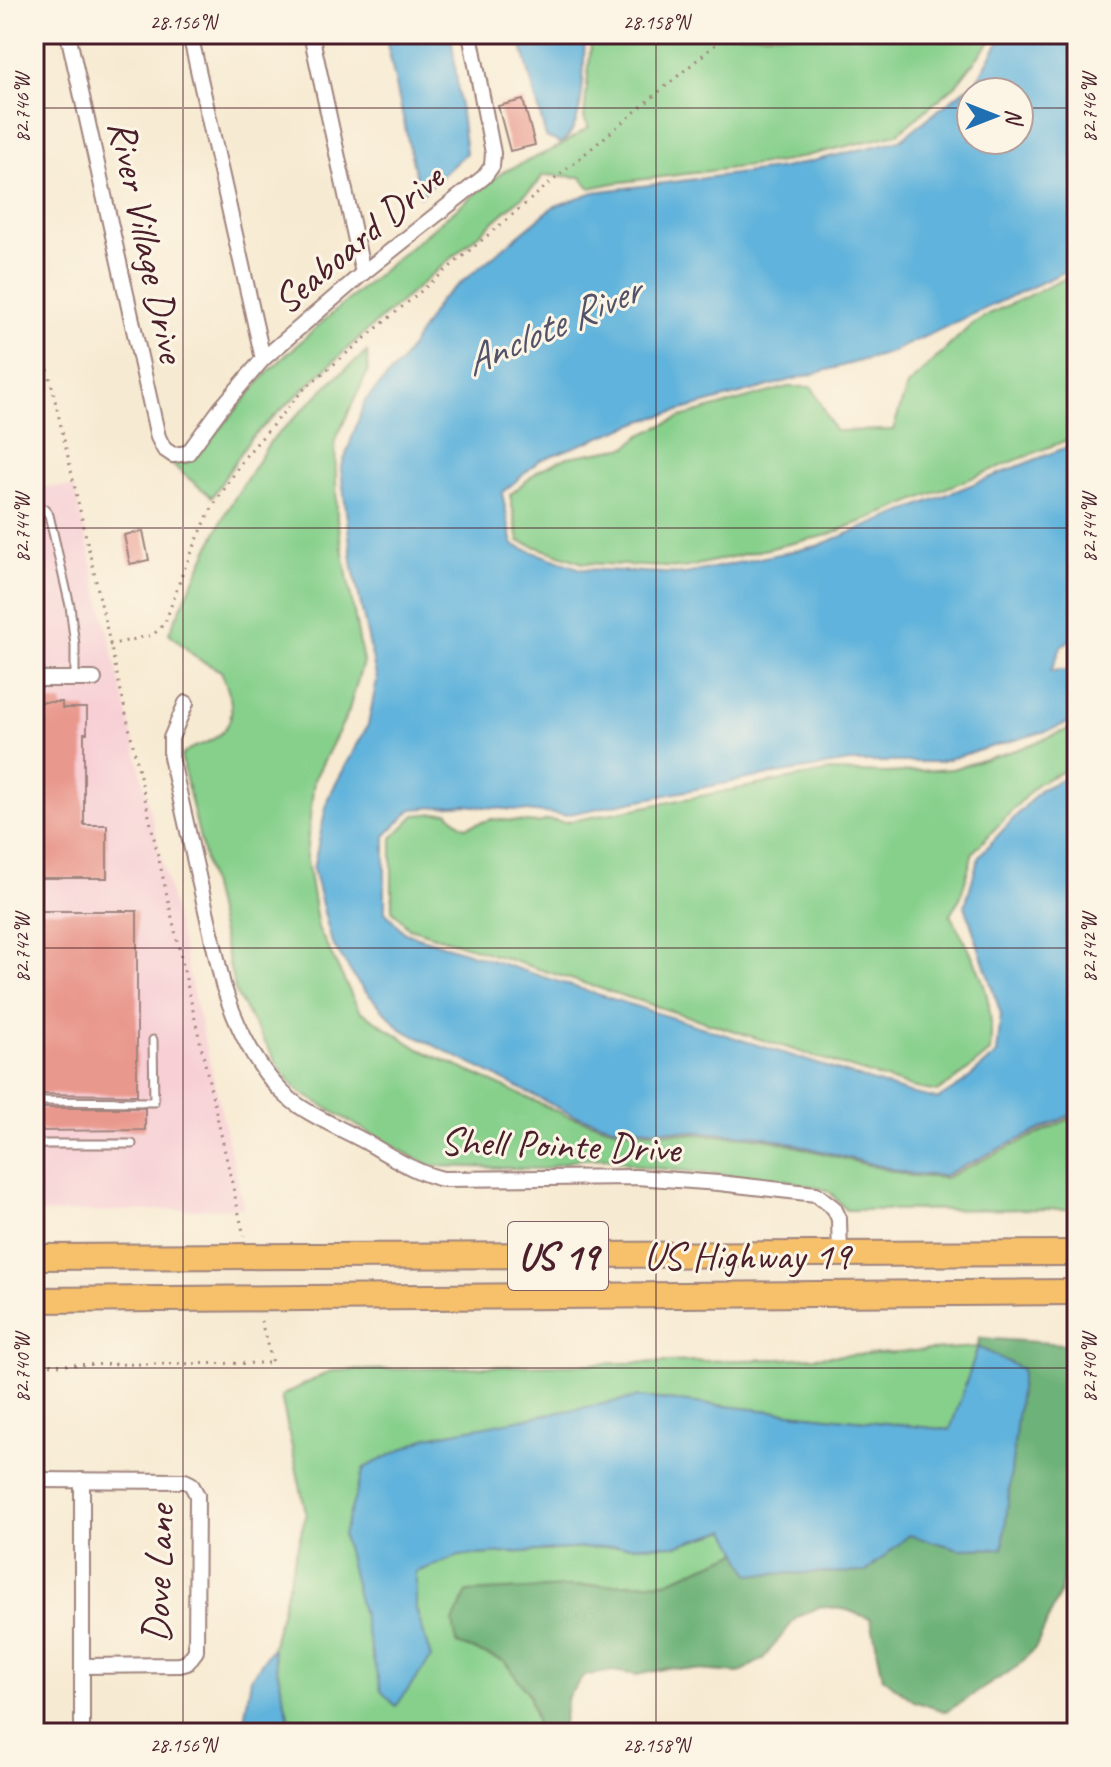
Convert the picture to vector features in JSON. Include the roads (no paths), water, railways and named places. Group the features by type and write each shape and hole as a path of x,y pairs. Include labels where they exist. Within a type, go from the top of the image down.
{"highway":[{"name":"US Highway 19","path":"34,1257 1077,1253"},
{"name":"US Highway 19","path":"34,1300 1077,1292"}],"street":[{"name":"River Village Drive","path":"68,34 158,437 164,449 173,455"},
{"path":"190,34 263,359"},
{"path":"311,34 363,273"},
{"name":"Seaboard Drive","path":"173,455 188,453 263,359 363,273 484,177 492,166 493,153 470,34"},
{"path":"34,679 94,679"},
{"name":"Shell Pointe Drive","path":"186,703 171,738 171,757 223,985 230,1009 243,1033 281,1091 300,1105 418,1171 443,1179 636,1177 816,1194 834,1208 839,1219 840,1255"},
{"path":"34,1480 82,1480 82,1733"},
{"name":"Dove Lane","path":"82,1480 185,1481 191,1484 197,1495 196,1651 187,1663 180,1665 82,1666"}],"lane":[{"path":"34,505 44,509 52,530 74,630 75,679"},
{"path":"34,1101 154,1102 153,1040"},
{"path":"34,1144 132,1144"}],"water":[{"path":"385,34 451,34 466,153 420,196"},
{"path":"519,34 585,34 579,110 569,135 560,143 546,137"},
{"name":"Anclote River","path":"1004,34 1077,34 1077,266 889,353 642,421 540,460 502,493 513,545 581,569 685,574 817,546 1077,443 1077,634 1061,647 1051,671 1077,669 1077,719 1050,730 938,762 849,762 564,815 466,805 412,809 385,836 385,912 405,933 909,1093 938,1099 963,1083 997,1054 1001,1014 965,906 979,856 1041,789 1077,772 1077,1112 943,1176 911,1174 763,1136 615,1127 571,1114 401,1029 358,983 332,943 313,869 328,798 368,725 377,680 353,568 341,469 365,401 402,361 440,300 553,207 594,192 783,168 900,140 955,97 955,156 1035,156 1035,76 979,76"},
{"path":"978,1347 1022,1369 1003,1548 960,1549 909,1535 866,1572 750,1574 727,1530 677,1545 459,1556 416,1572 416,1609 431,1658 396,1706 381,1691 343,1535 364,1468 428,1437 639,1397 950,1430"},
{"path":"272,1648 288,1715 288,1733 242,1733 251,1678"}]}
